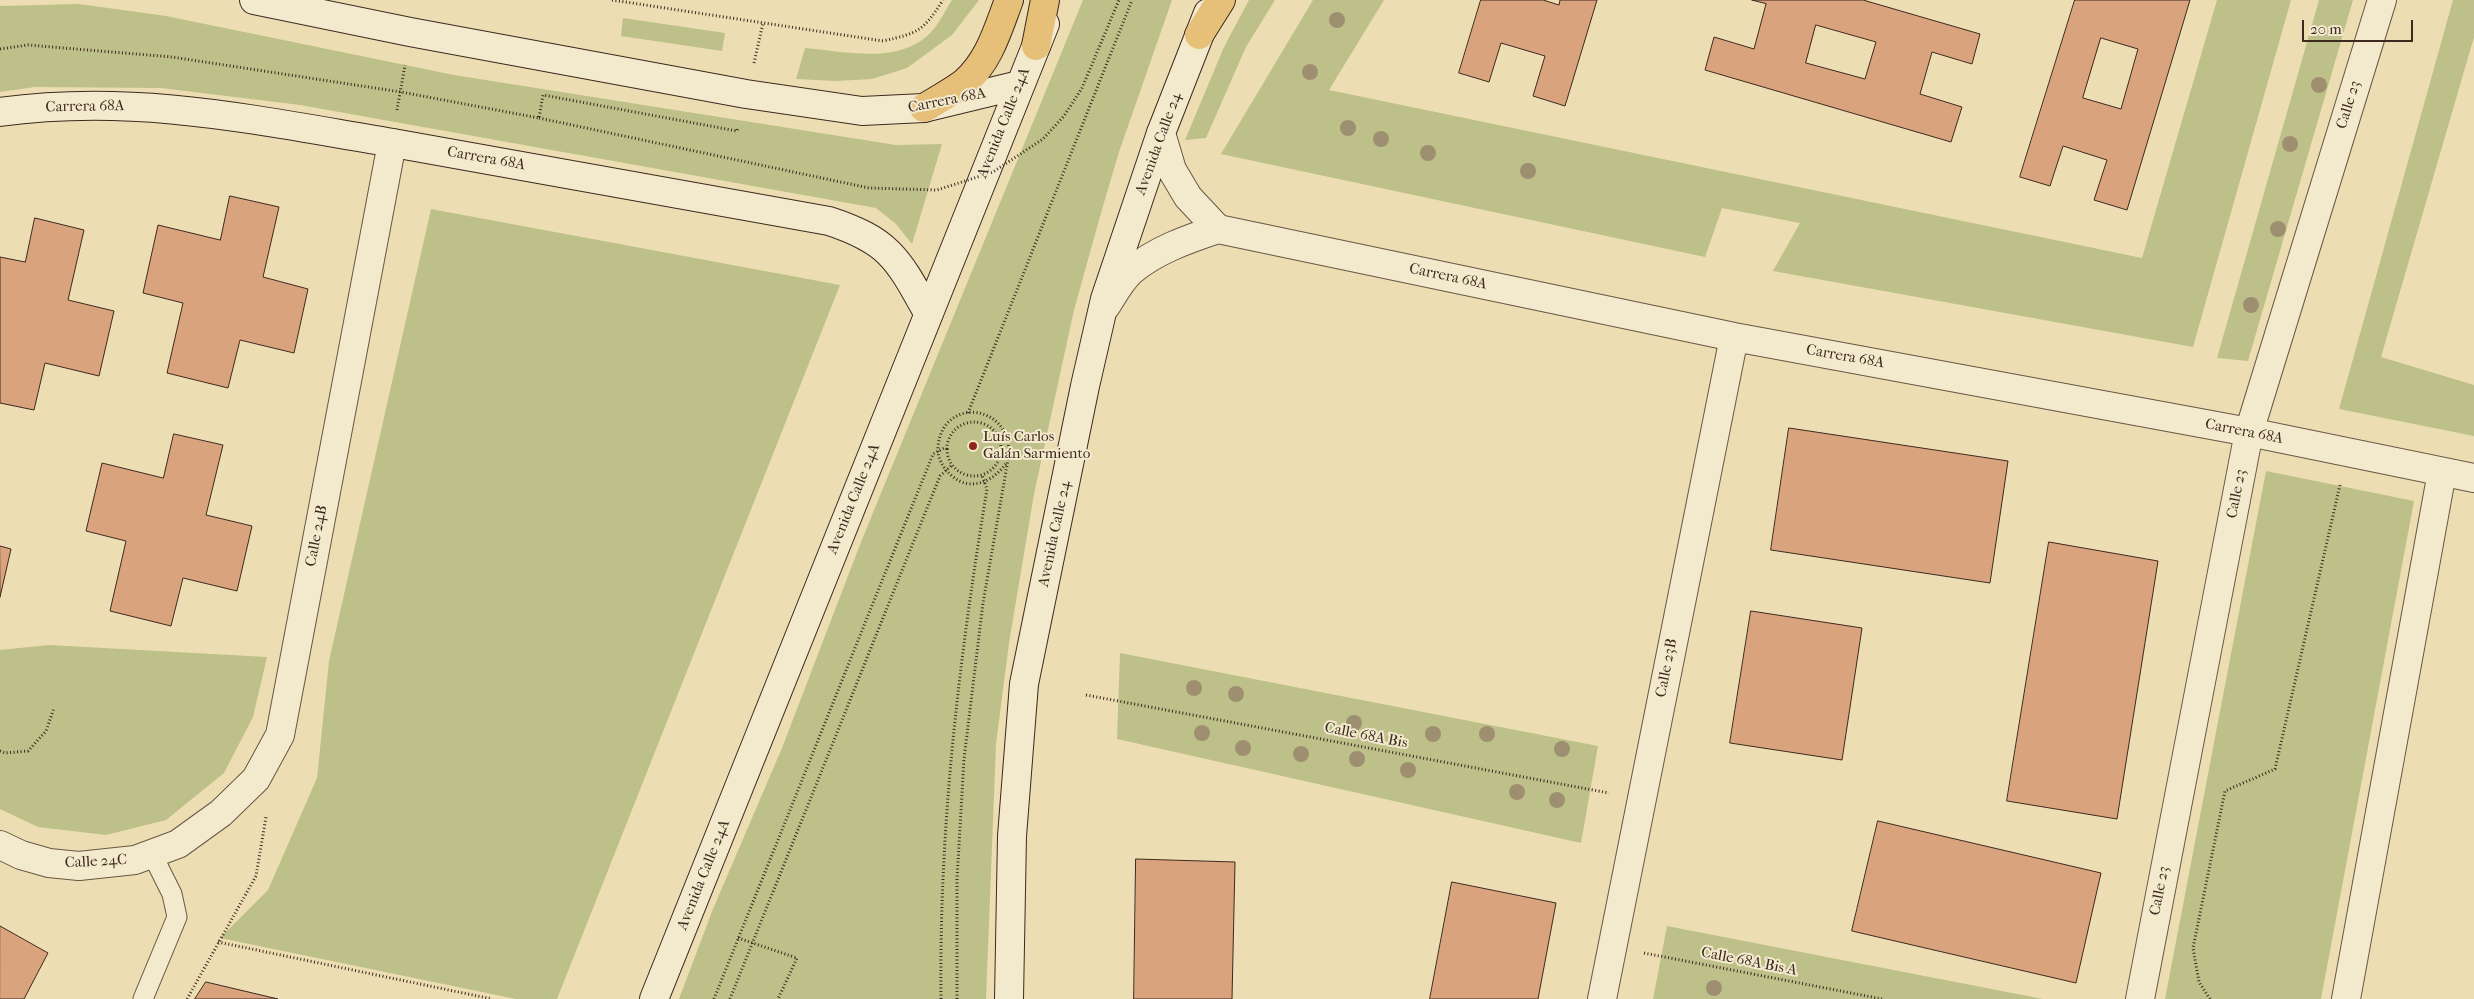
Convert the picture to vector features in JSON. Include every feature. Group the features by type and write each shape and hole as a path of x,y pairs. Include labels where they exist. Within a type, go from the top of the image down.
{"main road":[{"path":"924,108 965,82 979,67 991,46 1009,0"},
{"path":"1036,46 1045,0"},
{"path":"1199,35 1220,0"}],"street":[{"name":"Carrera 68A","path":"254,0 410,32 746,94 852,110 891,111 924,108 1019,85"},
{"name":"Avenida Calle 24A","path":"654,999 1019,85 1055,0"},
{"name":"Avenida Calle 24","path":"1009,999 1012,836 1024,684 1085,386 1104,308 1161,133 1213,0"},
{"name":"Calle 23","path":"2140,999 2249,432 2382,0"},
{"name":"Carrera 68A","path":"0,112 67,105 143,106 220,113 571,173 828,221 860,232 890,252 906,272 928,313"},
{"path":"1161,133 1172,170 1188,197 1218,229"},
{"name":"Calle 24B","path":"144,857 178,844 221,813 256,779 280,735 392,143"},
{"name":"Carrera 68A","path":"1104,308 1130,272 1152,256 1184,240 1218,229 1734,337 2249,432 2474,478"},
{"name":"Calle 23B","path":"1602,999 1734,337"},
{"path":"2346,999 2442,472"},
{"name":"Calle 24C","path":"0,845 21,855 48,863 78,866 144,857"}],"lane":[{"path":"142,999 177,917 172,894 144,857"}],"path":[{"path":"612,0 883,41 906,36 926,26 943,0"},
{"path":"0,49 28,45 172,57 401,92 539,118 869,188 937,190 993,172 1043,139 1064,116 1082,88 1119,0"},
{"path":"968,413 1132,0"},
{"path":"392,143 410,32"},
{"path":"539,118 543,95 737,131"},
{"path":"957,999 957,880 964,759 984,603 1007,462 1008,439 1002,426 990,416 968,413 948,423 941,432 938,450 940,460 946,470 955,478 967,483 985,482 1000,472 1007,462"},
{"path":"975,421 991,427 1000,441 1002,450 996,466 982,475 965,475 952,465 947,456 946,447 948,439 959,426 975,421"},
{"path":"714,999 934,454 946,447"},
{"path":"2210,999 2199,982 2193,948 2225,791 2275,769 2347,452"},
{"path":"730,999 936,485 940,476 952,465"},
{"path":"940,999 943,849 954,709 968,600 987,489 982,475"},
{"name":"Calle 68A Bis","path":"1086,695 1641,799"},
{"path":"0,751 5,754 28,751 46,731 54,708"},
{"path":"187,999 256,876 267,810"},
{"path":"738,938 797,958 778,999"},
{"path":"218,942 492,999"},
{"name":"Calle 68A Bis A","path":"1612,947 1882,999"}],"green space":[{"path":"952,0 979,0 952,35 907,68 872,79 836,81 796,79 805,48 865,54 895,51 909,47 927,37 939,22"},
{"path":"1083,0 1172,0 1119,152 1103,206 1074,310 1034,494 1009,643 996,744 986,999 679,999 713,909 782,748 861,542"},
{"path":"1249,0 1275,0 1246,47 1206,138 1185,140 1224,47"},
{"path":"1313,0 1384,0 1329,90 2142,258 2217,0 2291,0 2193,347 1773,271 1800,223 1722,208 1705,257 1221,154"},
{"path":"2319,0 2353,0 2248,361 2217,358"},
{"path":"2453,0 2474,0 2474,37 2381,357 2474,385 2474,436 2339,409"},
{"path":"79,4 166,16 454,75 896,145 942,144 912,244 896,224 876,208 300,105 161,88 35,87 0,92 0,6"},
{"path":"623,18 725,33 722,51 621,36"},
{"path":"431,209 840,285 557,999 516,999 220,938 268,890 317,778 329,661"},
{"path":"2266,471 2414,501 2321,999 2165,999"},
{"path":"49,645 267,657 253,717 224,773 166,820 106,835 38,827 0,809 0,650"},
{"path":"1120,653 1598,746 1581,843 1117,739"},
{"path":"1667,926 2043,999 1653,999"}],"building":[{"path":"1481,0 1543,0 1559,5 1560,0 1597,0 1565,106 1533,96 1545,56 1501,43 1489,82 1459,73"},
{"path":"1752,0 1863,0 1980,34 1972,64 1932,52 1920,94 1962,107 1951,142 1705,70 1714,37 1754,49 1766,4","holes":["1816,25 1876,42 1865,79 1806,63"]},
{"path":"2075,0 2190,0 2127,210 2094,200 2107,160 2063,146 2050,186 2020,177","holes":["2101,38 2138,49 2121,109 2083,98"]},
{"path":"230,196 279,207 263,277 308,289 294,353 240,340 228,388 167,373 183,303 143,293 158,225 220,240"},
{"path":"35,218 84,230 68,300 114,311 99,376 45,363 34,410 0,403 0,257 25,262"},
{"path":"1789,428 2008,461 1990,583 1771,550"},
{"path":"174,434 223,445 206,515 252,526 237,591 183,578 171,626 110,611 126,541 86,531 102,463 163,478"},
{"path":"2049,542 2158,561 2117,819 2007,801"},
{"path":"0,546 11,549 0,597"},
{"path":"1751,611 1862,628 1842,760 1730,743"},
{"path":"1878,821 2101,873 2076,983 1852,931"},
{"path":"1136,859 1235,862 1232,999 1134,999"},
{"path":"1452,882 1556,903 1538,999 1430,999"},
{"path":"0,926 48,953 24,999 0,999"},
{"path":"206,982 278,999 195,999"}],"place":[{"name":"Luís Carlos Galán Sarmiento","path":"973,446"}]}
